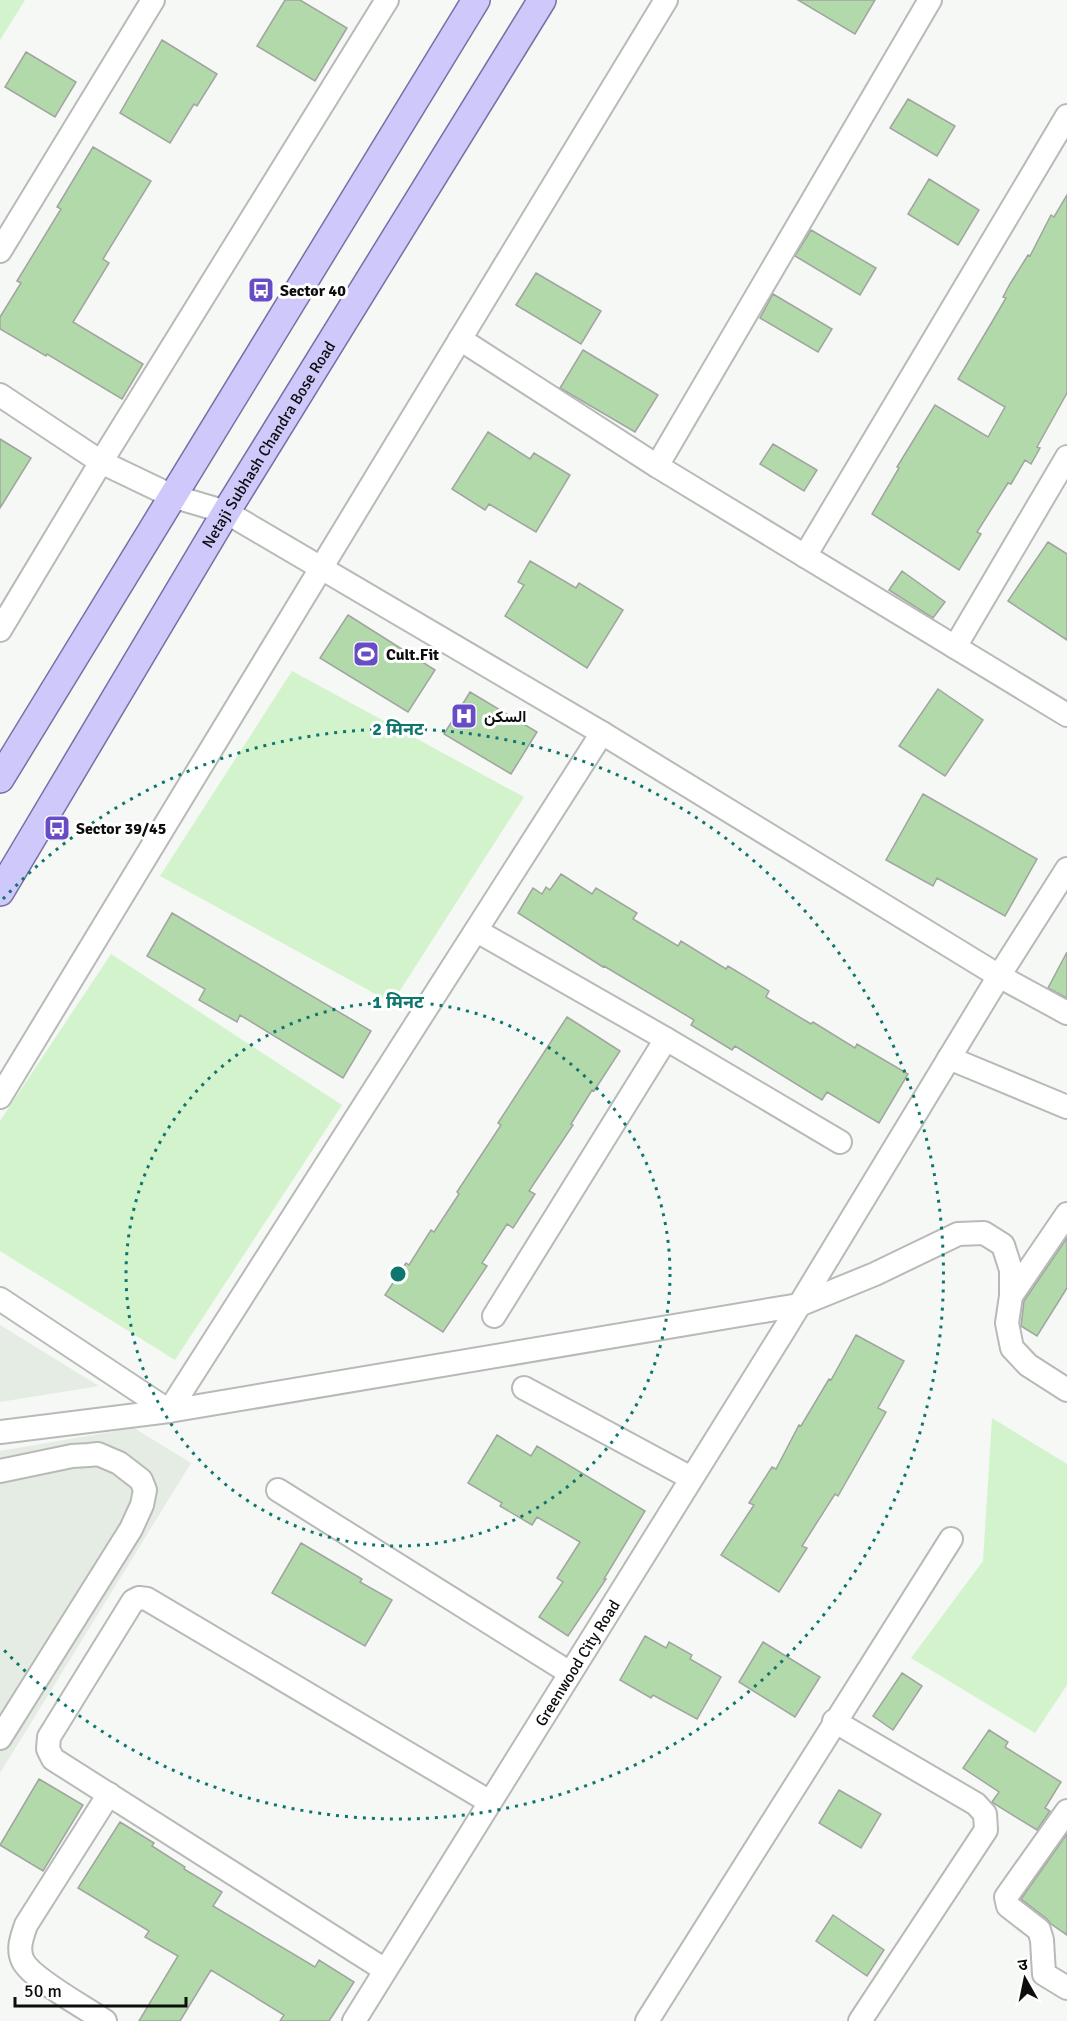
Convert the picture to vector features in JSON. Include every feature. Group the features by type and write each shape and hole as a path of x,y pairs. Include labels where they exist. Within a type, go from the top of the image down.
{"main road":[{"path":"0,779 476,0"},
{"name":"Netaji Subhash Chandra Bose Road","path":"0,892 226,512 542,0"}],"street":[{"path":"0,251 153,0"},
{"path":"0,630 100,462 387,0"},
{"path":"0,1096 666,0"},
{"path":"657,466 930,0"},
{"path":"805,556 1067,116"},
{"path":"460,339 657,466 1067,715"},
{"path":"0,395 100,462 172,496 226,512 321,567 602,732 999,976 1067,1013"},
{"path":"954,647 1067,457"},
{"path":"169,1410 602,732"},
{"name":"Greenwood City Road","path":"354,2021 1067,869"},
{"path":"477,931 840,1142"},
{"path":"494,1316 666,1039"},
{"path":"949,1058 1067,1107"},
{"path":"1011,1296 1067,1215"},
{"path":"0,1432 169,1410 799,1305 875,1274 958,1234 984,1233 1003,1245 1011,1270 1011,1296 1007,1323 1012,1348 1028,1365 1067,1389"},
{"path":"0,1299 169,1410"},
{"path":"524,1388 691,1478"},
{"path":"86,1421 89,1455"},
{"path":"0,1471 72,1456 98,1454 119,1463 141,1480 146,1490 131,1529 0,1738"},
{"path":"278,1490 570,1673"},
{"path":"647,2021 834,1721 951,1539"},
{"path":"385,1970 52,1759 48,1749 50,1737 133,1601 139,1598 147,1599 490,1802"},
{"path":"834,1721 976,1804 985,1814 986,1830 860,2021"},
{"path":"105,2021 32,1972 22,1960 20,1944 26,1925 109,1794"},
{"path":"1067,1812 1006,1897 1008,1906 1039,1930 1042,1940 1044,1974 1067,1989"}],"shaded area":[{"path":"0,1325 99,1386 0,1402"},
{"path":"134,1428 191,1463 0,1773 0,1451"}],"green space":[{"path":"0,0 25,0 0,40"},
{"path":"292,671 524,797 392,1003 160,876"},
{"path":"111,954 342,1105 175,1360 0,1251 0,1121"},
{"path":"992,1418 1067,1464 1067,1685 1035,1733 911,1658 983,1561"}],"building":[{"path":"285,0 300,0 347,28 315,81 257,46"},
{"path":"798,0 875,0 855,34"},
{"path":"162,40 217,74 197,106 194,104 170,143 120,113"},
{"path":"26,52 76,82 55,117 5,87"},
{"path":"908,99 955,126 937,156 890,128"},
{"path":"93,147 151,181 103,259 109,263 73,322 143,364 122,399 0,329 0,317 21,283 17,281 61,209 57,207"},
{"path":"929,179 979,210 958,245 908,214"},
{"path":"1067,195 1067,393 1037,447 1040,448 1031,464 1025,460 1011,484 1008,483 977,532 981,534 959,570 872,514 899,468 897,467 935,405 988,437 1005,407 958,379 1006,298 1003,297 1010,284 1028,255 1030,256 1051,215 1054,217"},
{"path":"811,230 876,268 860,295 795,256"},
{"path":"536,273 601,311 581,344 516,305"},
{"path":"773,294 832,329 818,352 760,318"},
{"path":"583,350 658,395 635,432 560,388"},
{"path":"488,432 530,459 534,453 570,475 536,532 489,504 485,510 452,489"},
{"path":"0,439 31,458 0,508"},
{"path":"773,444 817,470 804,491 760,464"},
{"path":"1048,542 1067,554 1067,640 1008,601"},
{"path":"530,561 576,588 579,583 623,610 587,668 505,616 524,585 518,582"},
{"path":"902,571 945,602 933,618 889,590"},
{"path":"348,615 435,670 408,712 320,658"},
{"path":"938,689 983,720 945,776 899,746"},
{"path":"470,692 537,732 511,774 444,734"},
{"path":"923,794 1037,859 1005,916 937,878 933,886 886,860"},
{"path":"561,874 592,894 596,888 637,913 633,919 678,946 681,941 726,969 728,966 769,991 766,997 811,1024 813,1022 855,1048 857,1044 908,1074 879,1123 827,1092 822,1100 735,1046 732,1050 691,1025 694,1020 603,967 518,913 533,888 542,894 546,887 550,890"},
{"path":"172,913 371,1031 343,1078 240,1015 237,1022 199,1000 205,989 147,956"},
{"path":"1067,952 1067,998 1048,988"},
{"path":"567,1017 620,1051 594,1091 592,1090 571,1124 573,1125 529,1191 535,1194 513,1228 507,1224 482,1263 487,1266 443,1332 385,1295 406,1263 409,1265 431,1230 434,1232 459,1194 457,1192 501,1125 498,1123"},
{"path":"1067,1238 1067,1288 1037,1336 1021,1326 1024,1301"},
{"path":"856,1335 904,1361 878,1408 886,1412 838,1496 835,1494 802,1546 807,1548 779,1592 721,1555 754,1505 749,1503 772,1467 776,1469 799,1425 801,1426 829,1379 831,1380"},
{"path":"497,1435 531,1456 537,1446 645,1511 604,1579 606,1579 568,1636 539,1617 563,1582 557,1578 580,1542 537,1517 532,1525 500,1506 502,1503 468,1483"},
{"path":"301,1543 362,1579 360,1582 392,1600 365,1646 272,1593"},
{"path":"645,1636 666,1648 669,1642 692,1655 690,1659 721,1677 697,1719 653,1695 651,1698 620,1680"},
{"path":"763,1642 820,1677 795,1717 739,1682"},
{"path":"902,1673 922,1686 893,1730 873,1716"},
{"path":"989,1730 1008,1742 1005,1747 1061,1782 1045,1808 1050,1811 1037,1830 993,1803 999,1792 963,1768"},
{"path":"39,1779 83,1805 43,1871 0,1845"},
{"path":"839,1790 881,1814 861,1848 819,1823"},
{"path":"120,1822 154,1843 152,1846 185,1867 184,1869 222,1892 213,1906 315,1967 319,1960 354,1982 329,2021 280,2021 284,2015 211,1970 180,2021 139,2021 178,1956 145,1937 149,1931 78,1888"},
{"path":"1067,1834 1067,1935 1021,1899"},
{"path":"833,1915 884,1950 867,1976 816,1941"}],"place":[{"name":"Sector 40","path":"261,290"},
{"name":"Cult.Fit","path":"366,654"},
{"name":"السكن","path":"464,716"},
{"name":"Sector 39/45","path":"57,828"}]}
